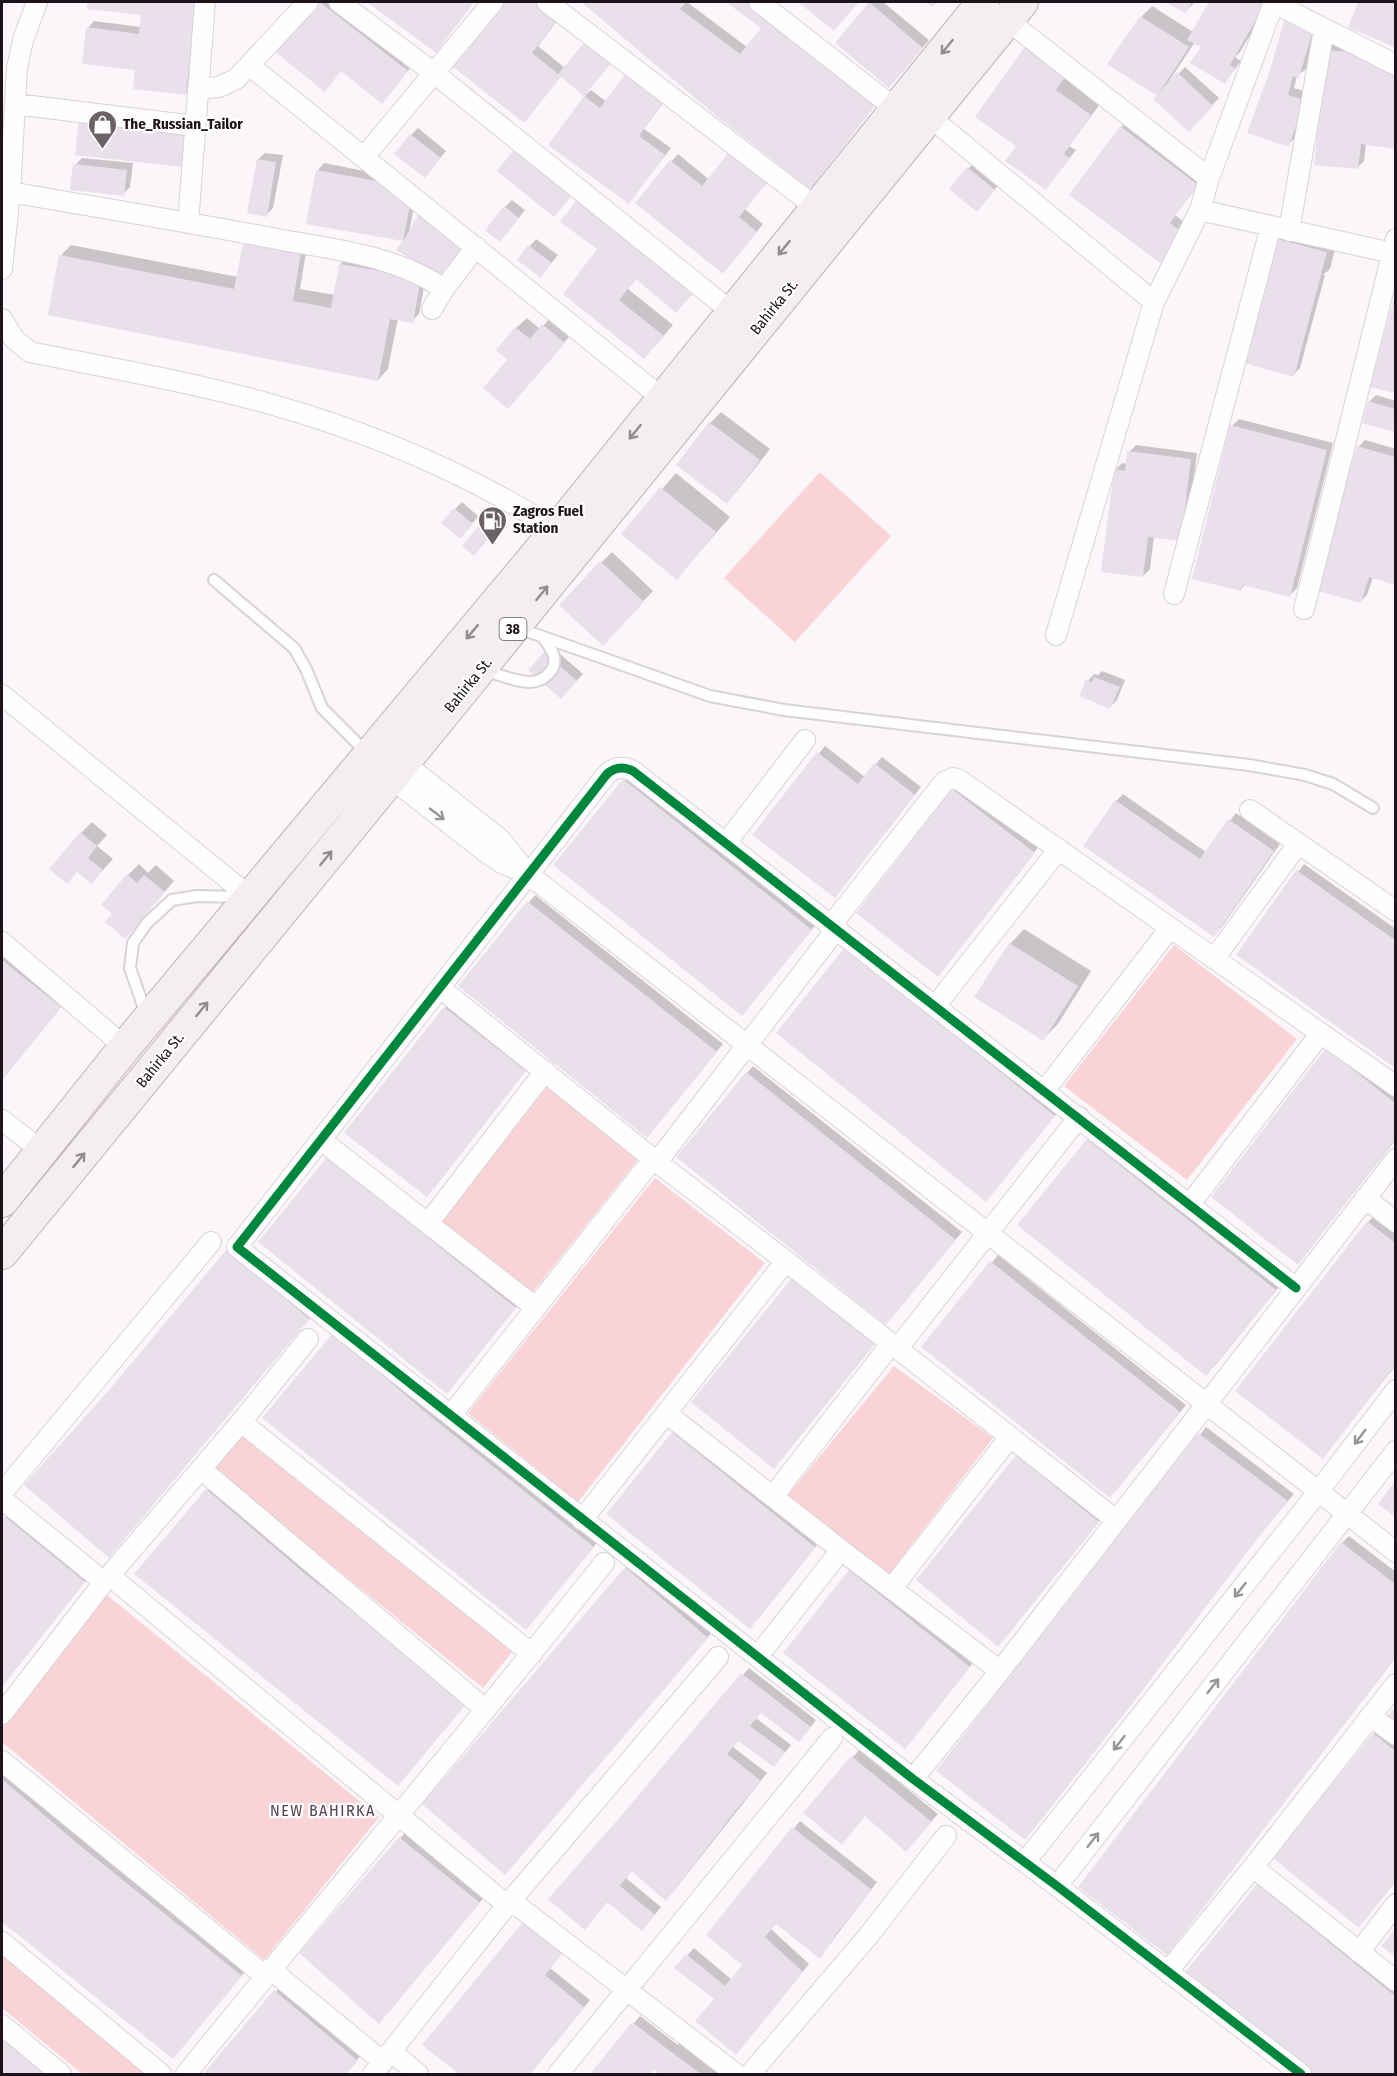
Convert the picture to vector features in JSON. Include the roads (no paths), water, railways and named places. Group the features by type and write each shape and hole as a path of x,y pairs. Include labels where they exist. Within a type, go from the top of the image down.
{"main road":[{"name":"Bahirka St.","path":"6,1237 55,1188 480,669 529,632 897,110 1004,8"},
{"name":"Bahirka St.","path":"2,1202 125,1047 557,530 732,312 821,218 930,117 1004,8"},
{"path":"35,1159 55,1188"}],"street":[{"path":"2,268 3,238 10,192 19,54 37,2"},
{"path":"188,223 206,2"},
{"path":"198,89 210,89 236,79 308,2"},
{"path":"339,2 434,73 732,312"},
{"path":"364,157 494,2"},
{"path":"548,2 821,218"},
{"path":"759,2 897,110"},
{"path":"1056,634 1154,302 1200,210 1209,178 1273,2 1395,65"},
{"path":"1004,8 1209,178"},
{"path":"1174,594 1280,228 1324,28"},
{"path":"249,65 662,398"},
{"path":"15,104 195,126"},
{"path":"930,117 1154,302"},
{"path":"10,192 393,262 428,278 444,289"},
{"path":"1200,210 1280,228 1394,246 1304,609"},
{"path":"432,309 476,247"},
{"path":"2,319 14,339 30,352 269,403 365,434 450,469 557,530"},
{"path":"2,695 250,897"},
{"path":"726,843 805,740"},
{"path":"1296,1288 834,926 633,771 622,768 607,774 237,1247 913,1779 1057,1886 1301,2074"},
{"path":"397,771 487,854 528,874 1395,1552"},
{"path":"452,1414 535,1307 749,1045 834,926 948,779 953,778 963,782 1395,1086"},
{"path":"1250,810 1395,911"},
{"path":"1214,959 1298,844"},
{"path":"936,1005 1059,849"},
{"path":"1045,1090 1170,928"},
{"path":"2,942 125,1047"},
{"path":"440,988 655,1160 1116,1520"},
{"path":"1190,1204 1321,1034"},
{"path":"429,1222 545,1071"},
{"path":"773,1496 987,1234 1079,1117"},
{"path":"2,1120 35,1159"},
{"path":"321,1140 535,1307"},
{"path":"913,1779 1000,1671 1395,1160"},
{"path":"1365,1198 1395,1222"},
{"path":"2,1492 211,1242"},
{"path":"582,1520 786,1261"},
{"path":"2,1714 107,1579 241,1422 308,1339"},
{"path":"1025,1862 1318,1492 1395,1390"},
{"path":"666,1413 1000,1671"},
{"path":"241,1422 532,1654"},
{"path":"892,1588 1010,1437"},
{"path":"1057,1886 1395,1451"},
{"path":"201,1469 485,1708"},
{"path":"2,1499 107,1579 508,1902 736,2074"},
{"path":"758,1656 841,1550"},
{"path":"186,2074 485,1708 532,1654 604,1563"},
{"path":"383,2063 508,1902 718,1658"},
{"path":"1168,1971 1253,1867 1395,1684"},
{"path":"1370,1716 1395,1735"},
{"path":"558,2074 832,1738"},
{"path":"2,1761 383,2063 418,2074"},
{"path":"750,2074 869,1935 946,1836"},
{"path":"1253,1867 1395,1981"},
{"path":"1359,1952 1395,1904"},
{"path":"2,1942 161,2074"},
{"path":"2,2025 61,2074"}],"lane":[{"path":"214,580 294,648 306,669 322,708 369,754"},
{"path":"480,669 528,682 536,682 546,677 554,664 554,655 529,632"},
{"path":"529,632 710,696 784,710 1249,765 1305,774 1333,784 1373,808"},
{"path":"148,1020 130,968 133,944 147,923 172,900 197,896 250,897"}],"place":[{"name":"The_Russian_Tailor","path":"102,150"},
{"name":"Zagros Fuel Station","path":"492,546"}],"district":[{"name":"NEW BAHIRKA","path":"323,1810"}]}
